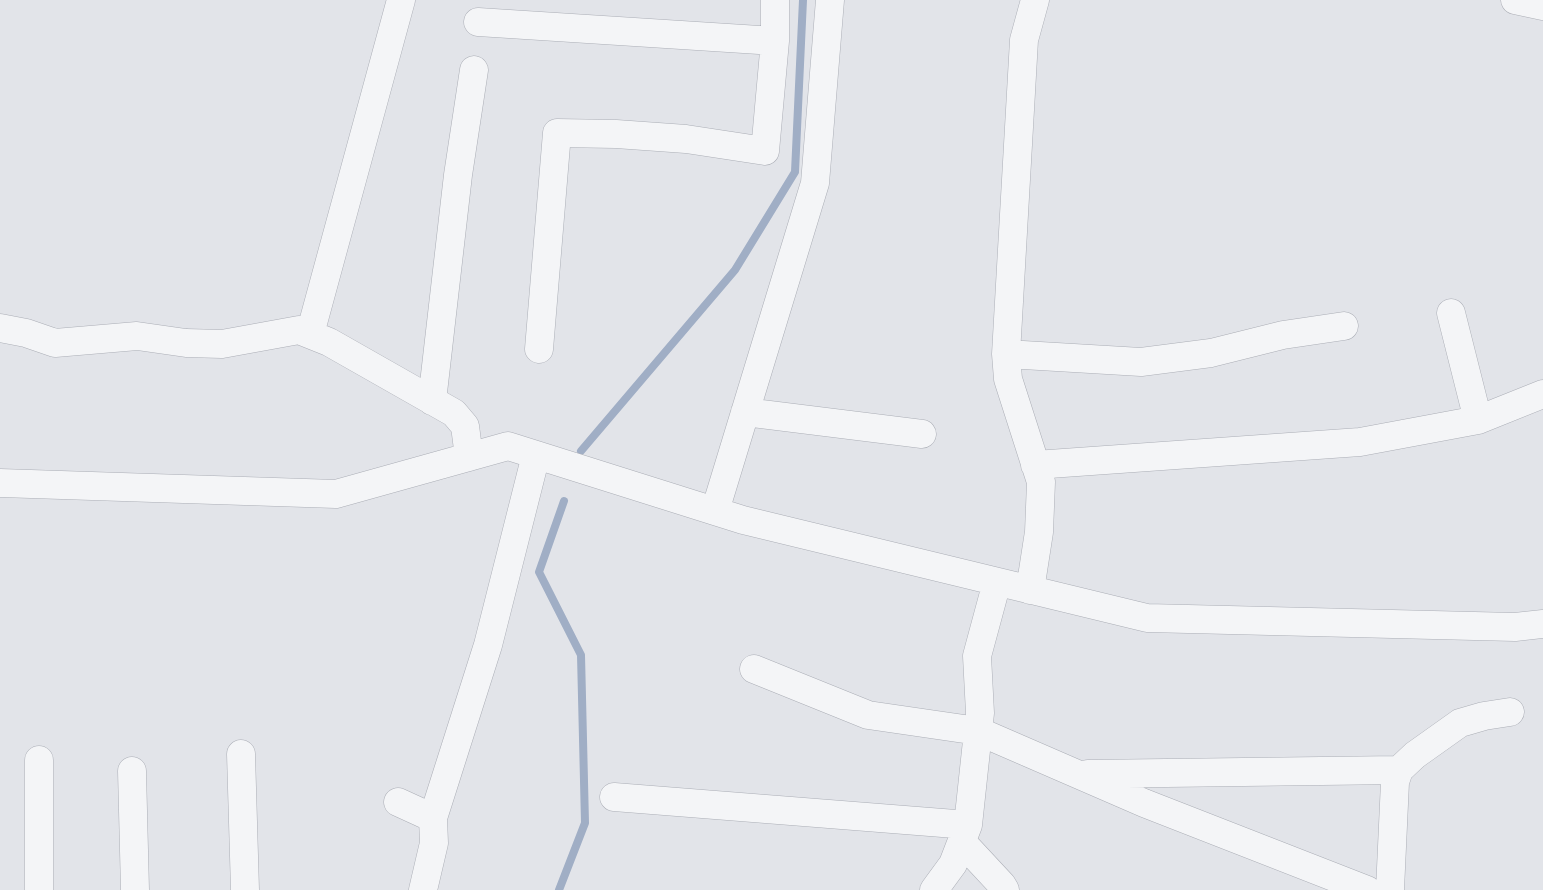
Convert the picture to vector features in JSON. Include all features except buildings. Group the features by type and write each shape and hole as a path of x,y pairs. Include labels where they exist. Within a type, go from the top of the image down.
{"street":[{"path":"310,334 401,0"},
{"path":"539,349 557,133 616,134 686,139 765,151 775,41 775,0"},
{"path":"715,511 815,183 830,0"},
{"path":"1030,590 1039,532 1040,482 1008,380 1006,354 1024,40 1036,0"},
{"path":"1515,0 1543,6"},
{"path":"478,22 775,41"},
{"path":"432,400 458,175 474,70"},
{"path":"1451,313 1478,420"},
{"path":"1006,354 1141,362 1211,353 1283,335 1344,326"},
{"path":"0,328 26,333 55,343 137,336 186,343 222,344 300,330 330,342 454,413 465,426 469,457"},
{"path":"1035,465 1360,442 1478,420 1543,394"},
{"path":"745,412 922,434"},
{"path":"0,483 336,494 508,446 743,520 1147,618 1515,627 1543,624"},
{"path":"423,890 434,843 433,818 488,645 536,455"},
{"path":"934,890 953,864 965,834 980,713 977,656 997,582"},
{"path":"754,669 868,715 978,731 1144,803 1367,890"},
{"path":"1390,890 1395,782 1399,770 1415,755 1460,723 1484,716 1510,712"},
{"path":"242,754 245,890"},
{"path":"39,760 39,890"},
{"path":"1079,774 1399,770"},
{"path":"132,771 135,890"},
{"path":"614,797 965,834 1005,890"},
{"path":"398,802 433,818"}],"waterway":[{"path":"581,451 735,270 795,172 803,0"},
{"path":"559,890 585,823 581,655 539,572 564,501"}]}
